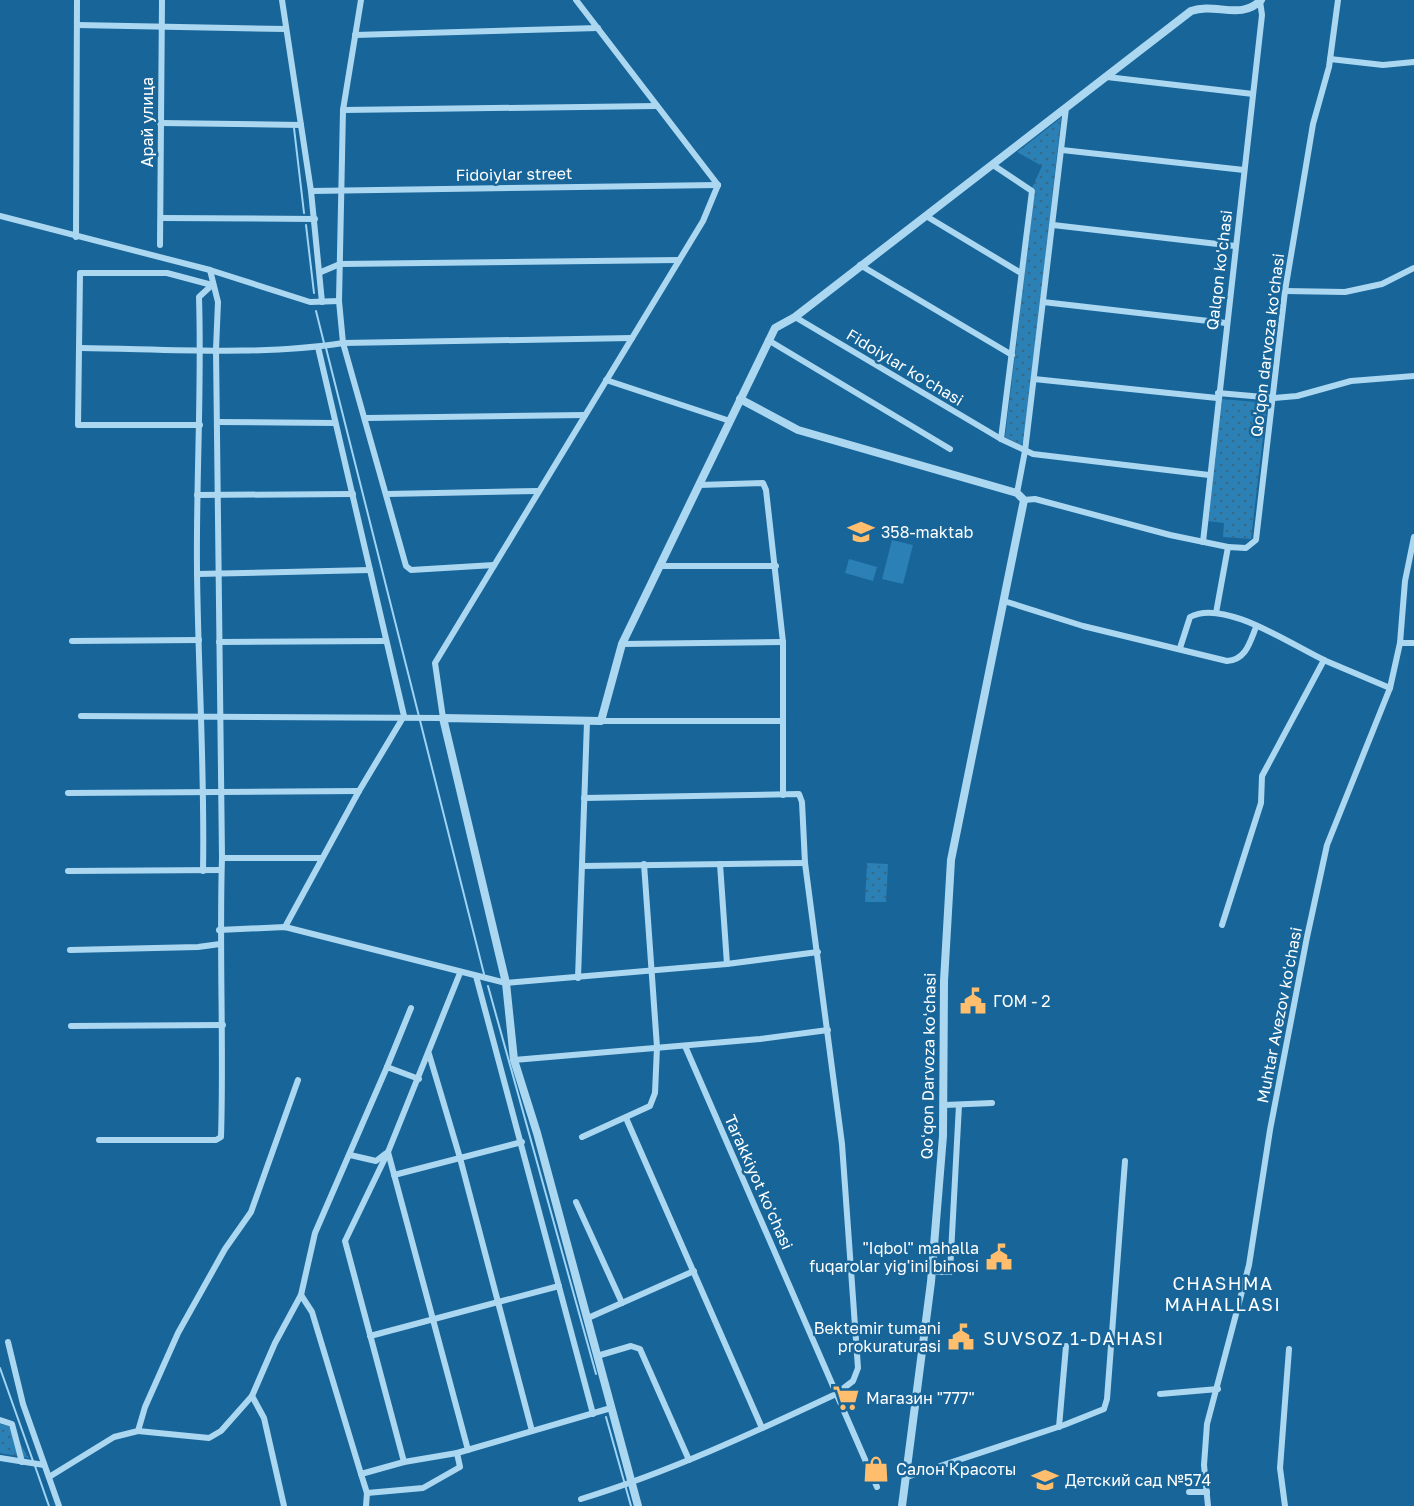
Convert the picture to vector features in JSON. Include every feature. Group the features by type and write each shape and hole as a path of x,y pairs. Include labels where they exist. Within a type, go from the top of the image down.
{"street":[{"path":"76,237 77,0"},
{"name":"Арай улица","path":"160,245 162,0"},
{"path":"282,0 315,219 322,302"},
{"path":"361,0 343,110 339,301 343,344 366,418 403,561 411,570 494,565"},
{"path":"576,0 718,185 703,221 435,663 443,718 506,983 514,1060 537,1133 588,1318 630,1484 638,1506"},
{"name":"Qo'qon darvoza ko'chasi","path":"1228,547 1246,548 1256,540 1285,291 1313,124 1330,59 1338,0"},
{"path":"601,721 622,644 768,340 778,324 795,317 859,265 993,165 1191,11 1205,9 1239,11 1253,7 1261,1"},
{"name":"Qalqon ko'chasi","path":"1203,542 1262,15 1261,1"},
{"path":"77,25 286,29"},
{"path":"355,35 598,28"},
{"path":"1330,59 1383,65 1414,62"},
{"path":"1107,77 1253,94"},
{"path":"343,110 657,106"},
{"path":"1021,497 1066,108"},
{"path":"160,123 301,125"},
{"path":"1062,150 1244,170"},
{"path":"993,165 1032,190 1001,439"},
{"name":"Fidoiylar street","path":"311,191 718,185"},
{"path":"0,216 210,270 310,302 339,301"},
{"path":"926,216 1022,273"},
{"path":"161,218 315,219"},
{"path":"1053,225 1235,246"},
{"path":"321,272 340,264 679,260"},
{"path":"859,265 1012,355"},
{"path":"1285,291 1345,292 1382,284 1414,268"},
{"path":"99,1140 219,1139 223,1025 219,930 222,858 217,495 218,302 210,270"},
{"path":"200,425 78,425 81,348 80,273 167,273 212,285"},
{"path":"203,871 205,793 196,495 200,425 199,297 212,285"},
{"path":"1043,302 1226,323"},
{"name":"Fidoiylar ko'chasi","path":"795,317 1025,452"},
{"path":"81,348 201,350 318,347 343,344 632,338"},
{"path":"768,340 950,449"},
{"path":"285,927 321,858 404,716 335,423 324,364 318,347"},
{"path":"1034,379 1218,396 1274,398 1296,396 1351,381 1414,376"},
{"path":"606,380 730,421"},
{"path":"740,399 798,430 1021,497 1228,547 1216,613"},
{"path":"366,418 585,415"},
{"path":"217,422 335,423"},
{"path":"1025,452 1209,475"},
{"path":"699,485 763,483 766,490 783,642 783,795"},
{"path":"387,494 538,491"},
{"path":"196,495 353,494"},
{"name":"Qoʻqon Darvoza koʻchasi","path":"903,1506 932,1272 945,1105 943,989 953,848 1004,601 1021,497"},
{"name":"Muhtar Avezov ko'chasi","path":"1208,1506 1204,1465 1207,1424 1249,1265 1272,1120 1328,845 1390,688 1400,643 1405,581 1414,537"},
{"path":"660,566 776,566"},
{"path":"197,574 370,570"},
{"path":"1004,601 1083,626 1180,648 1227,662 1237,661 1244,654 1256,627"},
{"path":"1180,648 1190,617 1201,611 1216,613 1256,627 1324,660 1390,688"},
{"path":"72,641 199,640"},
{"path":"219,642 385,641"},
{"path":"622,644 783,642"},
{"path":"1400,643 1414,643"},
{"path":"1222,925 1261,803 1262,776 1324,660"},
{"path":"81,716 404,716 587,722 783,721"},
{"path":"578,978 587,722"},
{"path":"68,793 220,794 359,791"},
{"path":"581,1499 630,1484 689,1460 836,1394 854,1382 858,1368 842,1144 805,863 802,802 798,794 584,798"},
{"path":"222,858 321,858"},
{"path":"583,866 805,863"},
{"path":"582,1137 650,1106 654,1101 657,1047 644,864"},
{"path":"720,864 727,964"},
{"path":"68,871 221,870"},
{"path":"219,930 285,927 506,983 727,964 818,952"},
{"path":"70,950 198,948 220,944"},
{"path":"404,1462 345,1241 388,1152 460,973"},
{"path":"476,976 593,1414"},
{"path":"48,1477 114,1437 138,1431 209,1438 221,1431 252,1396 275,1343 301,1295 315,1233 411,1008"},
{"path":"71,1026 223,1025"},
{"path":"514,1060 685,1046 828,1030"},
{"name":"Tarakkiyot ko'chasi","path":"685,1046 877,1487"},
{"path":"429,1054 460,1158 532,1431"},
{"path":"387,1067 419,1079"},
{"path":"138,1431 145,1407 178,1333 225,1249 251,1212 298,1080"},
{"path":"945,1105 992,1103"},
{"path":"932,1272 950,1272 959,1105"},
{"path":"626,1118 762,1428"},
{"path":"394,1175 522,1142"},
{"path":"350,1155 376,1161 388,1152"},
{"path":"388,1152 468,1450"},
{"path":"907,1477 1094,1415 1104,1409 1107,1399 1125,1161"},
{"path":"576,1203 622,1303"},
{"path":"588,1318 694,1271"},
{"path":"370,1336 559,1286"},
{"path":"301,1295 306,1299 312,1312 361,1474 366,1493 366,1506"},
{"path":"8,1342 23,1404 58,1506"},
{"path":"597,1356 631,1346 640,1349 689,1460"},
{"path":"1059,1427 1066,1346"},
{"path":"1285,1506 1280,1468 1289,1349"},
{"path":"1160,1394 1218,1389"},
{"path":"252,1396 264,1418 284,1506"},
{"path":"361,1474 404,1462 457,1453 611,1408"},
{"path":"0,1420 12,1424 25,1462"},
{"path":"366,1493 423,1488 460,1467 457,1453"},
{"path":"0,1458 44,1466"},
{"path":"1189,1492 1207,1492"}],"shaded area":[{"path":"1061,118 1025,439 1021,445 1005,437 1035,189 1032,188 1042,166 1017,152"},
{"path":"1222,399 1267,403 1251,539 1223,537 1224,523 1207,521"},
{"path":"892,540 913,545 903,584 882,579"},
{"path":"849,559 877,567 873,581 845,573"},
{"path":"867,863 888,864 886,902 865,902"},
{"path":"0,1424 9,1426 29,1458 0,1453"}],"waterway":[{"path":"294,128 304,213"},
{"path":"306,225 314,293"},
{"path":"316,311 324,343"},
{"path":"326,348 484,974"},
{"path":"488,986 596,1374"},
{"path":"0,1368 33,1461"},
{"path":"606,1417 631,1506"},
{"path":"35,1466 49,1506"}],"place":[{"name":"358-maktab","path":"861,532"},
{"name":"ГОМ - 2","path":"973,1001"},
{"name":"\"Iqbol\" mahalla fuqarolar yig'ini binosi","path":"999,1257"},
{"name":"Bektemir tumani prokuraturasi","path":"961,1337"},
{"name":"Магазин \"777\"","path":"846,1398"},
{"name":"Салон Красоты","path":"876,1469"},
{"name":"Детский сад №574","path":"1045,1480"}],"district":[{"name":"CHASHMA MAHALLASI","path":"1223,1293"},
{"name":"SUVSOZ 1-DAHASI","path":"1074,1338"}]}
